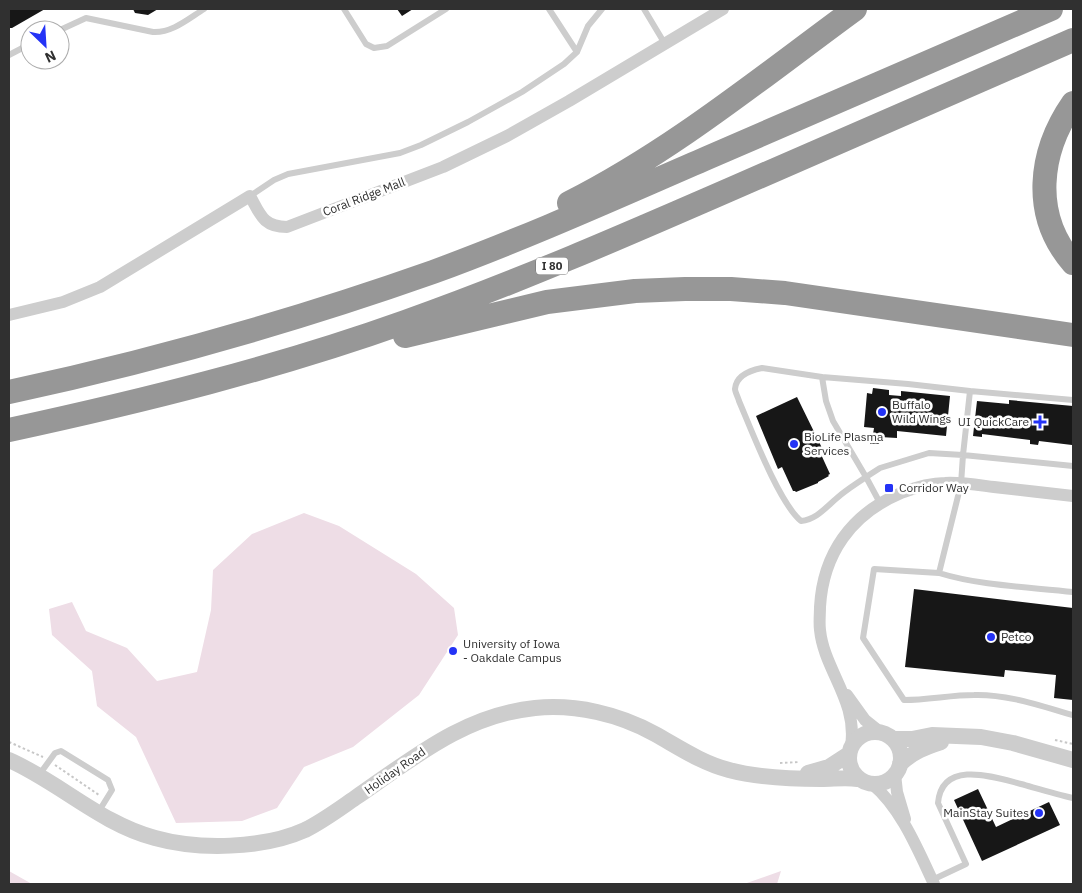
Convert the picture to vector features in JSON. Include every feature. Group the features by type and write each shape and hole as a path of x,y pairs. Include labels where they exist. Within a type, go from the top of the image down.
{"highway":[{"path":"343,303 506,232 582,196 676,139 855,9"},
{"path":"9,392 168,355 343,303 435,271 522,237 1051,9"},
{"name":"I 80","path":"9,430 126,405 214,382 342,343 497,288 642,228 1073,40"},
{"path":"1073,103 1055,135 1048,153 1044,185 1048,215 1053,230 1060,245 1073,263"},
{"path":"214,382 547,302 635,291 685,288 785,293 1073,335"}],"street":[{"name":"Coral Ridge Mall","path":"250,196 264,220 271,225 287,227 410,180 475,152 539,119 723,9"},
{"path":"9,315 63,302 100,287 250,196"},
{"path":"933,882 907,828 886,797 853,773 849,765 853,732 841,687 826,652 819,629 821,594 829,561 838,544 864,514 911,489 928,484 944,482 1073,496"},
{"path":"841,687 865,720 887,735 901,752 897,792 907,828"},
{"name":"Holiday Road","path":"9,760 39,775 116,824 139,834 172,842 245,845 280,839 303,831 324,819 436,742 458,730 496,715 537,707 558,707 599,712 637,725 709,764 751,775 792,778 822,779 842,777 883,783 891,778 911,754 926,747 962,737"},
{"name":"Holiday Road","path":"792,778 829,767 850,750 862,735 871,732 912,739 932,734 981,738 1013,743 1073,760"}],"lane":[{"path":"70,25 86,18 153,32 163,32 204,9"},
{"path":"345,9 366,44 374,48 387,46 446,9"},
{"path":"549,9 577,52"},
{"path":"250,196 274,180 288,174 400,153 468,122 522,92 564,64 577,52 588,26 602,9"},
{"path":"644,9 665,44"},
{"path":"1073,400 908,384 822,378 762,368 744,374 739,379 735,388 738,400 776,484 794,516 801,520 810,520 819,515 837,498 880,468 929,453 1073,466"},
{"path":"822,378 826,401 833,421 880,504"},
{"path":"939,573 961,484 962,455 970,391"},
{"path":"1073,592 988,582 939,573 874,569 863,638 904,700 927,700 975,694 1008,698 1073,714"},
{"path":"39,775 55,753 61,751 108,780 112,790 98,812"},
{"path":"933,882 966,864 938,803 939,795 949,781 969,774 986,775 1073,798"}],"shaded area":[{"path":"304,513 339,526 416,574 454,608 458,635 419,695 353,747 304,767 277,808 242,821 176,823 136,737 97,706 92,671 52,635 49,609 72,602 86,631 127,648 157,681 197,672 211,610 213,570 252,534"},
{"path":"9,871 32,884 9,884"},
{"path":"781,871 777,884 744,884"}],"building":[{"path":"9,9 45,9 26,20 20,20 20,23 9,28"},
{"path":"133,9 158,9 148,15 135,13"},
{"path":"397,9 413,9 402,16"},
{"path":"873,388 889,390 889,395 901,396 901,391 950,396 946,436 897,431 897,438 880,437 879,444 870,444 874,428 864,427 867,393 872,394"},
{"name":"BioLife Plasma Services","path":"797,397 822,448 819,450 830,474 818,483 796,492 793,491 782,467 778,469 756,416"},
{"path":"1009,400 1073,406 1072,445 1039,441 1038,445 1030,444 1030,440 982,434 982,437 973,436 977,401 1009,404"},
{"name":"Petco","path":"914,589 1073,608 1073,700 1054,698 1056,675 1005,670 1004,677 905,667"},
{"name":"MainStay Suites","path":"978,789 996,827 1049,802 1060,825 982,861 954,800"}],"place":[{"name":"Buffalo Wild Wings","path":"882,412"},
{"name":"UI QuickCare","path":"1040,422"},
{"name":"BioLife Plasma Services","path":"794,444"},
{"name":"Corridor Way","path":"889,488"},
{"name":"Petco","path":"991,637"},
{"name":"University of Iowa - Oakdale Campus","path":"453,651"},
{"name":"MainStay Suites","path":"1039,813"}]}
